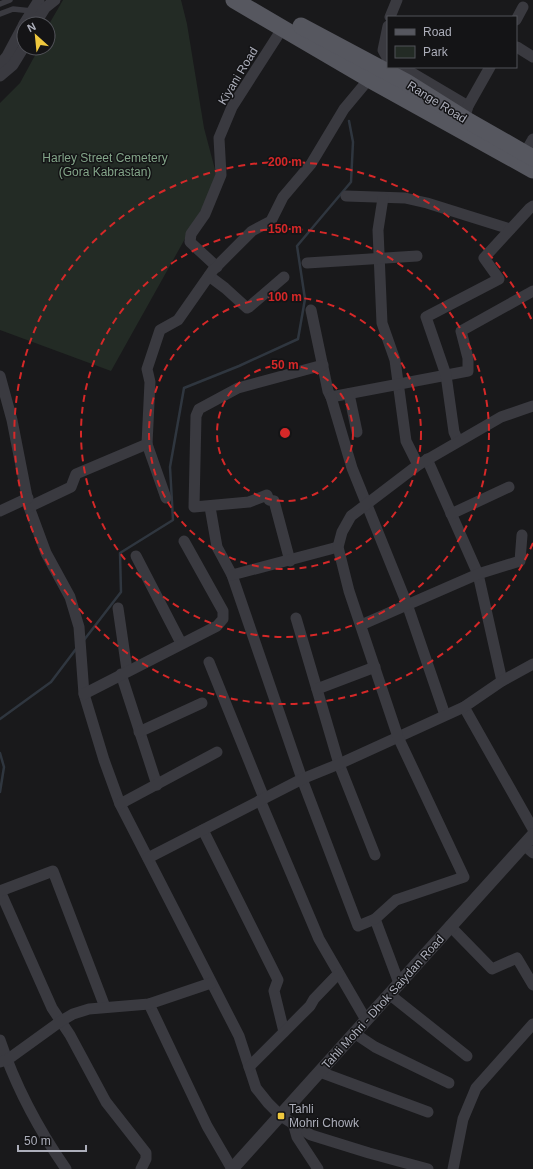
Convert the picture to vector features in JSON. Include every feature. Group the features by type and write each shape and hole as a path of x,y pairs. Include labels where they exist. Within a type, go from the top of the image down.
{"main road":[{"path":"234,0 369,79 533,170"},
{"name":"Range Road","path":"256,0 317,36 466,113 530,150"}],"street":[{"path":"40,16 45,8 55,0"},
{"path":"390,16 397,0"},
{"path":"28,16 35,3"},
{"path":"517,18 524,7"},
{"name":"Kiyani Road","path":"217,267 190,242 191,234 205,214 221,175 219,138 232,107 282,29"},
{"path":"387,31 383,50 387,57"},
{"path":"0,64 7,56 16,39"},
{"path":"517,47 533,57"},
{"path":"0,76 13,64 18,56"},
{"path":"403,68 466,113 489,68"},
{"path":"166,498 147,444 150,382 147,369 160,330 178,320 217,267 252,232 271,221 283,197 311,164 344,109 369,79"},
{"path":"346,196 405,198 427,203 510,229"},
{"path":"383,198 378,230 382,323 395,360 406,441 422,462 451,514 478,574 502,681"},
{"path":"458,442 454,432 446,375 426,317 498,279 484,258 533,206"},
{"path":"307,263 418,256"},
{"path":"209,276 225,288 246,308 284,277"},
{"path":"331,397 468,371 468,358 460,331 533,291"},
{"path":"311,310 331,397 352,468 407,604 445,715"},
{"path":"290,561 274,501 270,500 267,495 249,502 210,507 194,507 196,416 199,409 238,388 323,365"},
{"path":"0,376 12,420 28,503 46,553 70,596 79,627 84,694 90,719 120,804 239,1036 256,1088 281,1116 311,1135 368,1153 428,1169"},
{"path":"349,394 357,432"},
{"path":"210,507 217,547 232,575 302,779 358,926 375,919 396,900 464,877 398,737 349,591 338,547 342,532 351,516 422,462 502,417 533,406"},
{"path":"0,510 28,503 71,487 76,474 147,444"},
{"path":"451,514 509,487"},
{"path":"361,625 478,574 520,561 522,535"},
{"path":"84,694 124,672 217,626 223,619 223,611 184,541"},
{"path":"232,575 290,561 338,547"},
{"path":"136,556 181,643"},
{"path":"118,608 124,672 139,732 157,785"},
{"path":"296,618 340,764 375,855"},
{"path":"210,662 262,799 319,939 366,1020"},
{"path":"148,858 302,779 340,764 464,707 502,681 533,664"},
{"path":"317,689 375,667"},
{"path":"139,732 202,703"},
{"path":"464,707 533,829"},
{"path":"120,804 217,752"},
{"path":"203,830 278,980 274,992 284,1032"},
{"name":"Tahli Mohri - Dhok Saiydan Road","path":"232,1169 450,926 528,849 533,835"},
{"path":"105,1007 53,871 0,891 52,1008 61,1021 106,1102 146,1153 146,1159 141,1169"},
{"path":"375,919 399,983"},
{"path":"450,926 492,969 517,958 533,984"},
{"path":"249,1067 338,974"},
{"path":"3,1061 61,1021 89,1009 149,1004 211,983"},
{"path":"389,994 467,1056"},
{"path":"149,1004 207,1126 232,1169"},
{"path":"453,1169 463,1119 476,1088 533,1024"},
{"path":"354,1033 376,1047 449,1083"},
{"path":"0,1040 3,1061 48,1143 66,1169"},
{"path":"320,1072 428,1112"},
{"path":"293,1123 297,1137 318,1169"}],"lane":[{"path":"0,4 10,0"},
{"path":"0,14 35,3"}],"green space":[{"name":"Harley Street Cemetery (Gora Kabrastan)","path":"63,0 181,0 187,24 204,128 217,177 210,194 111,371 0,330 0,103 20,83 35,56 56,56 56,16 54,16"}],"waterway":[{"path":"84,640 121,592 120,553 173,520 170,467 184,388 239,366 298,339 305,299 297,246 351,182 353,142 349,121"},
{"path":"0,719 51,682 76,649"},
{"path":"0,753 4,767 0,792"}],"place":[{"name":"Tahli Mohri Chowk","path":"281,1116"}]}
